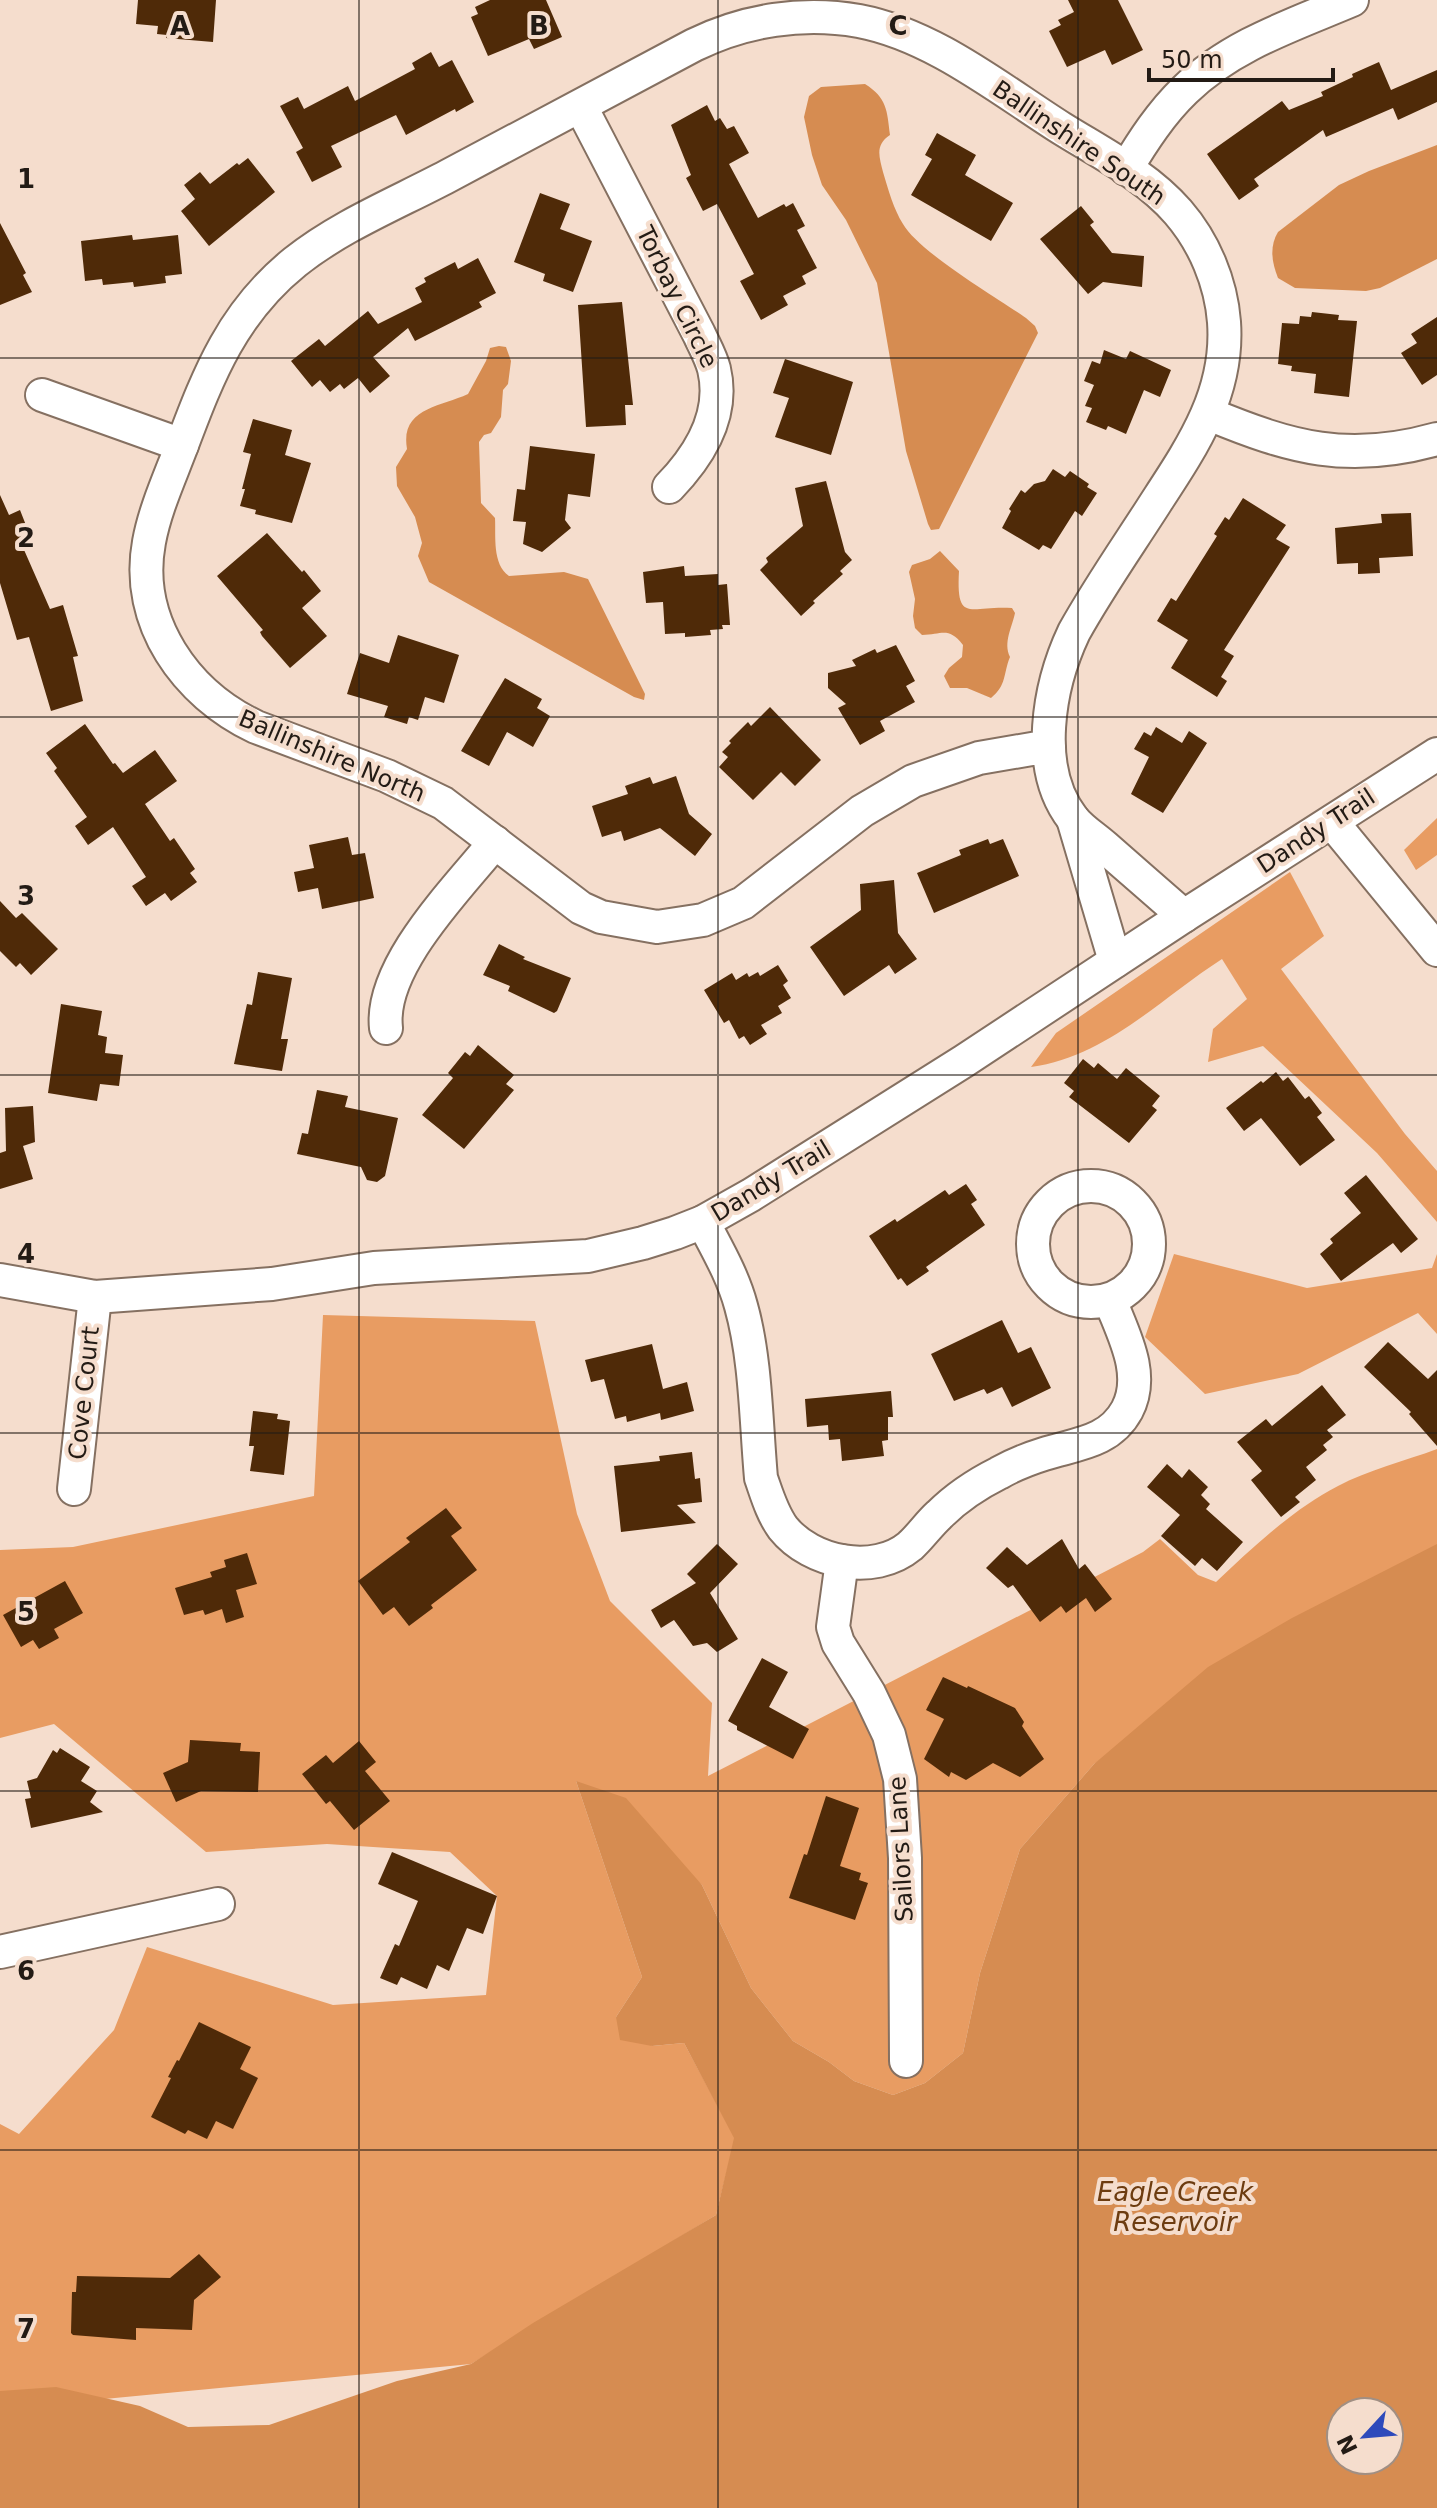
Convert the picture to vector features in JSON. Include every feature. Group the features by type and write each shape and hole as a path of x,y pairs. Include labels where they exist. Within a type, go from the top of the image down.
{"street":[{"path":"1126,169 1160,117 1210,68 1251,43 1352,0"},
{"name":"Ballinshire South","path":"581,107 694,45 724,32 779,19 849,19 892,30 945,54 1126,169 1160,193 1176,210 1202,247 1215,279 1224,324 1222,370 1209,414 1194,444 1074,632 1059,665 1054,687 1049,746 1059,792 1073,819 1184,916"},
{"name":"Ballinshire North","path":"581,107 335,235 286,270 260,295 223,346 202,389 148,545 148,590 155,623 183,673 207,697 235,717 387,776 443,803 563,896 591,913 647,926 680,925 713,917 743,903 862,811 913,781 979,758 1049,746"},
{"name":"Torbay Circle","path":"581,107 713,366 713,418 692,463 669,487"},
{"path":"42,395 182,445"},
{"path":"1209,414 1281,442 1315,449 1373,451 1437,439"},
{"name":"Dandy Trail","path":"0,1280 95,1297 272,1284 374,1268 588,1256 643,1243 703,1222 964,1061 1437,754"},
{"path":"1073,819 1115,961"},
{"path":"1332,822 1437,950"},
{"path":"386,1028 389,1000 403,959 495,842"},
{"path":"703,1222 726,1267 741,1306 748,1342 761,1478 768,1499 778,1520 792,1537 811,1550 842,1561 871,1562 896,1554 909,1547 945,1509 993,1476 1045,1453 1091,1442 1110,1431 1131,1402 1134,1367 1110,1300"},
{"name":"Cove Court","path":"74,1489 95,1297"},
{"name":"Sailors Lane","path":"842,1561 833,1627 838,1643 869,1693 889,1735 900,1779 905,1858 906,2061"},
{"path":"0,1952 218,1904"}],"shaded area":[{"path":"1437,818 1437,855 1416,870 1404,850"},
{"path":"1290,872 1324,936 1281,969 1405,1134 1437,1171 1437,1222 1377,1153 1263,1046 1208,1062 1213,1029 1247,999 1222,959 1108,1039 1084,1052 1031,1067 1056,1033"},
{"path":"1174,1254 1307,1288 1432,1268 1437,1254 1437,1334 1418,1313 1298,1374 1205,1394 1145,1337"},
{"path":"323,1315 535,1321 577,1514 610,1601 712,1703 708,1776 1143,1552 1160,1539 1198,1575 1216,1582 1274,1530 1321,1496 1362,1475 1437,1449 1437,1546 1094,1764 1020,1849 980,1973 963,2053 925,2083 893,2095 854,2081 793,2041 751,1988 702,1885 576,1781 642,1977 616,2017 652,2046 684,2043 735,2138 716,2215 471,2364 0,2409 0,2124 19,2134 114,2030 147,1947 333,2005 486,1995 497,1896 450,1852 327,1844 206,1852 54,1724 0,1738 0,1550 73,1547 314,1496"}],"water":[{"path":"865,84 878,94 887,112 890,135 880,147 880,156 892,199 903,224 925,248 1026,318 1038,333 939,529 931,530 928,524 906,451 877,283 846,220 822,185 804,117 809,96 821,87"},
{"path":"1437,145 1437,259 1380,288 1366,291 1295,288 1278,278 1272,255 1278,232 1339,185"},
{"path":"506,347 511,361 508,384 503,390 501,417 491,433 484,435 479,442 481,503 495,518 500,564 509,576 564,572 588,579 645,694 644,700 429,582 418,556 422,543 415,517 397,486 396,467 407,449 406,435 416,417 424,411 468,394 490,348"},
{"path":"940,551 959,571 963,606 969,609 1012,608 1015,613 1008,640 1010,657 1004,679 991,698 967,688 950,688 944,676 962,657 963,645 958,639 949,633 922,635 915,628 915,599 909,572 912,565 930,559"},
{"name":"Eagle Creek Reservoir","path":"1437,1544 1437,2508 0,2508 0,2391 56,2387 140,2406 188,2427 269,2425 397,2381 471,2364 533,2323 716,2215 734,2138 684,2043 652,2046 620,2040 616,2017 642,1977 576,1781 626,1798 702,1885 751,1988 793,2041 854,2081 893,2095 925,2083 963,2053 980,1973 1020,1849 1094,1764 1208,1667 1292,1618"}],"building":[{"path":"138,0 216,0 213,42 166,38 167,35 157,34 158,26 136,24"},
{"path":"490,0 546,0 562,37 534,49 529,39 488,56 471,17 478,14 475,7"},
{"path":"1068,0 1118,0 1143,50 1112,65 1105,50 1067,67 1049,31 1061,25 1058,20 1074,12"},
{"path":"431,52 439,67 452,60 474,102 406,135 396,115 331,146 342,167 312,182 296,152 303,148 280,106 298,97 304,109 348,86 355,101 415,69 412,63"},
{"path":"1379,62 1391,90 1437,70 1437,102 1398,120 1393,108 1326,137 1323,130 1254,179 1259,186 1239,200 1207,154 1282,101 1289,110 1323,96 1321,92"},
{"path":"707,105 715,121 720,118 727,129 734,126 749,153 729,164 758,218 784,204 786,207 793,203 805,226 797,230 817,268 802,276 806,284 783,296 788,305 761,320 740,281 754,274 717,204 703,211 686,178 691,175 671,125"},
{"path":"937,133 976,155 965,175 1013,203 991,241 911,195 932,159 925,155"},
{"path":"248,158 275,192 209,246 181,211 195,199 184,185 200,172 210,184"},
{"path":"540,193 570,204 560,229 592,241 573,292 543,281 545,274 514,262"},
{"path":"1081,206 1094,222 1090,225 1112,253 1144,256 1142,287 1103,282 1088,294 1040,239"},
{"path":"0,223 26,273 23,275 32,292 0,305"},
{"path":"132,235 133,240 178,235 182,274 165,276 166,283 134,287 133,282 103,285 102,279 85,281 81,241"},
{"path":"478,258 496,293 479,302 482,307 415,341 408,328 373,357 390,376 370,393 358,378 344,389 340,384 330,392 320,380 312,387 291,361 319,339 325,346 368,311 378,324 422,302 415,288 426,282 424,278 455,262 458,269"},
{"path":"622,302 633,405 625,405 626,425 586,427 578,305"},
{"path":"1312,312 1339,315 1338,320 1357,321 1349,397 1314,393 1316,374 1291,371 1292,366 1278,364 1282,323 1299,324 1300,316 1311,317"},
{"path":"1437,317 1437,375 1422,385 1401,353 1417,343 1411,334"},
{"path":"1104,350 1126,359 1130,351 1171,370 1160,397 1144,390 1126,434 1108,426 1106,430 1086,422 1092,408 1085,406 1094,385 1084,381 1092,361 1100,364"},
{"path":"785,359 853,382 831,455 775,437 789,398 773,393"},
{"path":"253,419 292,430 285,455 311,463 292,523 255,514 256,510 240,506 251,454 243,452"},
{"path":"530,446 595,454 590,497 568,494 565,520 571,528 542,552 523,544 526,522 513,521 517,489 525,490"},
{"path":"1053,469 1065,477 1070,471 1097,493 1082,516 1075,511 1051,549 1043,545 1039,550 1002,528 1021,490 1025,493 1034,484 1045,481"},
{"path":"826,481 845,552 852,560 840,571 843,574 801,616 760,570 768,562 766,558 803,526 795,488"},
{"path":"0,495 9,515 20,510 31,538 21,543 50,609 63,605 78,656 73,657 83,701 51,711 29,637 17,640 0,583"},
{"path":"1243,498 1286,525 1276,539 1290,547 1224,650 1234,656 1221,677 1227,681 1217,697 1171,668 1188,640 1157,621 1171,598 1176,601 1217,536 1214,534 1225,517 1229,520"},
{"path":"1411,513 1413,556 1379,558 1380,573 1358,574 1358,563 1337,564 1335,528 1382,523 1381,514"},
{"path":"267,533 321,591 302,608 327,636 290,668 262,636 260,632 263,630 217,576"},
{"path":"684,566 685,576 718,574 718,585 727,584 730,625 710,630 711,635 685,637 685,633 665,634 663,602 646,603 643,572"},
{"path":"398,635 459,655 444,703 425,697 418,720 409,717 407,724 384,717 388,706 347,694 360,653 389,663"},
{"path":"896,645 915,681 906,686 915,702 880,721 885,731 860,745 838,708 846,704 828,688 828,673 856,666 852,660 875,649 877,653"},
{"path":"505,678 542,699 537,708 550,716 533,747 507,732 489,766 461,751"},
{"path":"770,707 821,760 795,786 781,772 753,800 719,767 728,757 722,752 731,743 729,741 748,722 751,726"},
{"path":"85,724 123,773 155,750 177,781 145,804 170,841 174,838 195,869 190,873 197,882 171,901 165,893 146,906 132,886 146,877 113,827 88,845 75,826 87,817 54,771 57,768 46,753"},
{"path":"1156,727 1182,743 1189,731 1207,743 1163,813 1131,794 1149,757 1134,749 1144,732 1151,736"},
{"path":"676,776 689,814 712,834 695,856 660,828 624,841 621,831 602,837 592,806 628,794 625,786 650,777 653,784"},
{"path":"348,837 352,855 365,853 374,898 322,909 318,888 298,892 294,872 314,868 309,845"},
{"path":"988,839 990,844 1003,839 1019,876 934,913 917,873 961,855 959,850"},
{"path":"894,880 898,933 917,959 895,974 889,965 844,996 810,947 861,910 860,884"},
{"path":"0,901 16,918 22,913 58,949 31,975 20,963 16,967 0,951"},
{"path":"499,944 525,957 523,959 571,978 557,1011 554,1013 508,991 510,986 483,975"},
{"path":"778,965 788,981 783,985 791,998 778,1006 782,1013 761,1025 767,1034 750,1045 744,1036 739,1039 729,1020 724,1023 704,990 732,973 736,980 747,973 749,977 758,972 760,976"},
{"path":"258,972 292,978 281,1039 288,1039 282,1071 234,1064 247,1004 252,1005"},
{"path":"61,1004 102,1011 98,1035 107,1037 105,1053 123,1055 119,1086 100,1084 97,1101 48,1093"},
{"path":"478,1045 514,1075 506,1084 514,1090 464,1149 422,1115 453,1078 448,1073 465,1052 470,1056"},
{"path":"1083,1059 1094,1068 1098,1063 1117,1079 1126,1068 1160,1096 1152,1106 1157,1110 1129,1143 1069,1097 1074,1091 1064,1083"},
{"path":"1276,1072 1283,1081 1288,1077 1305,1099 1309,1096 1322,1113 1317,1117 1335,1140 1300,1166 1261,1118 1244,1131 1226,1108"},
{"path":"317,1090 348,1096 345,1107 398,1118 385,1176 377,1182 367,1180 361,1167 297,1154 302,1133 308,1134"},
{"path":"33,1106 35,1142 23,1146 33,1179 0,1189 0,1153 6,1151 5,1108"},
{"path":"1366,1175 1418,1239 1401,1253 1393,1243 1341,1281 1320,1254 1333,1243 1330,1239 1361,1213 1344,1193"},
{"path":"966,1184 977,1200 971,1204 985,1225 926,1267 929,1271 907,1286 901,1278 898,1280 869,1236 895,1219 897,1222 945,1190 949,1195"},
{"path":"1002,1320 1018,1353 1031,1347 1051,1388 1012,1407 1002,1387 987,1394 984,1389 954,1401 931,1354"},
{"path":"1388,1342 1428,1379 1437,1370 1437,1446 1409,1414 1411,1412 1364,1367"},
{"path":"652,1344 663,1389 687,1382 694,1411 661,1420 660,1413 627,1422 626,1416 615,1419 604,1379 591,1382 585,1360"},
{"path":"1322,1385 1346,1415 1327,1430 1333,1437 1323,1445 1327,1450 1306,1467 1316,1480 1295,1497 1300,1502 1281,1517 1251,1480 1262,1471 1237,1442 1266,1419 1272,1426"},
{"path":"891,1391 893,1417 888,1417 888,1440 882,1441 884,1456 842,1461 840,1439 829,1440 828,1425 807,1427 805,1399"},
{"path":"253,1411 278,1414 277,1419 290,1421 284,1475 250,1471 254,1446 249,1446"},
{"path":"692,1452 695,1479 700,1478 702,1502 677,1505 696,1523 621,1532 614,1466 660,1461 659,1456"},
{"path":"1167,1464 1182,1478 1189,1469 1208,1487 1201,1495 1210,1504 1206,1509 1243,1542 1217,1571 1202,1558 1195,1566 1161,1536 1180,1515 1147,1487"},
{"path":"446,1508 462,1528 451,1536 477,1570 409,1626 394,1607 383,1615 358,1581 410,1542 406,1538"},
{"path":"1062,1539 1079,1569 1085,1564 1112,1599 1095,1612 1086,1598 1066,1613 1061,1606 1040,1622 1013,1585 1008,1588 986,1568 1007,1547 1027,1565"},
{"path":"717,1544 738,1564 710,1593 738,1639 717,1652 707,1643 693,1646 674,1620 661,1628 651,1610 696,1583 687,1574"},
{"path":"247,1553 257,1584 236,1590 244,1617 226,1623 222,1609 205,1615 203,1610 184,1615 175,1588 212,1577 210,1572 226,1567 224,1560"},
{"path":"65,1581 83,1613 54,1629 59,1638 39,1649 33,1640 21,1647 3,1615"},
{"path":"762,1658 788,1672 769,1707 809,1729 793,1759 737,1730 737,1726 728,1721"},
{"path":"943,1677 1015,1708 1024,1722 1022,1726 1044,1759 1020,1777 993,1763 966,1780 951,1772 949,1777 924,1759 944,1719 926,1710"},
{"path":"190,1740 241,1743 240,1751 260,1752 258,1792 201,1791 176,1802 163,1773 188,1762"},
{"path":"359,1741 376,1762 365,1771 390,1801 354,1830 330,1801 326,1804 302,1774 326,1755 333,1763"},
{"path":"60,1748 90,1767 81,1781 97,1791 90,1802 103,1812 31,1828 25,1799 31,1798 27,1781 37,1778 53,1750 57,1753"},
{"path":"826,1796 859,1808 840,1866 861,1873 859,1880 868,1883 855,1920 789,1898"},
{"path":"392,1852 497,1896 483,1934 467,1928 449,1971 437,1965 427,1989 401,1977 397,1985 380,1978 395,1944 399,1946 418,1901 378,1884"},
{"path":"199,2022 251,2047 240,2069 258,2078 233,2129 216,2121 207,2139 188,2130 185,2134 151,2117 171,2078 168,2077"},
{"path":"199,2254 221,2277 194,2300 192,2330 136,2328 136,2340 71,2333 72,2292 76,2292 77,2276 170,2278"}]}
